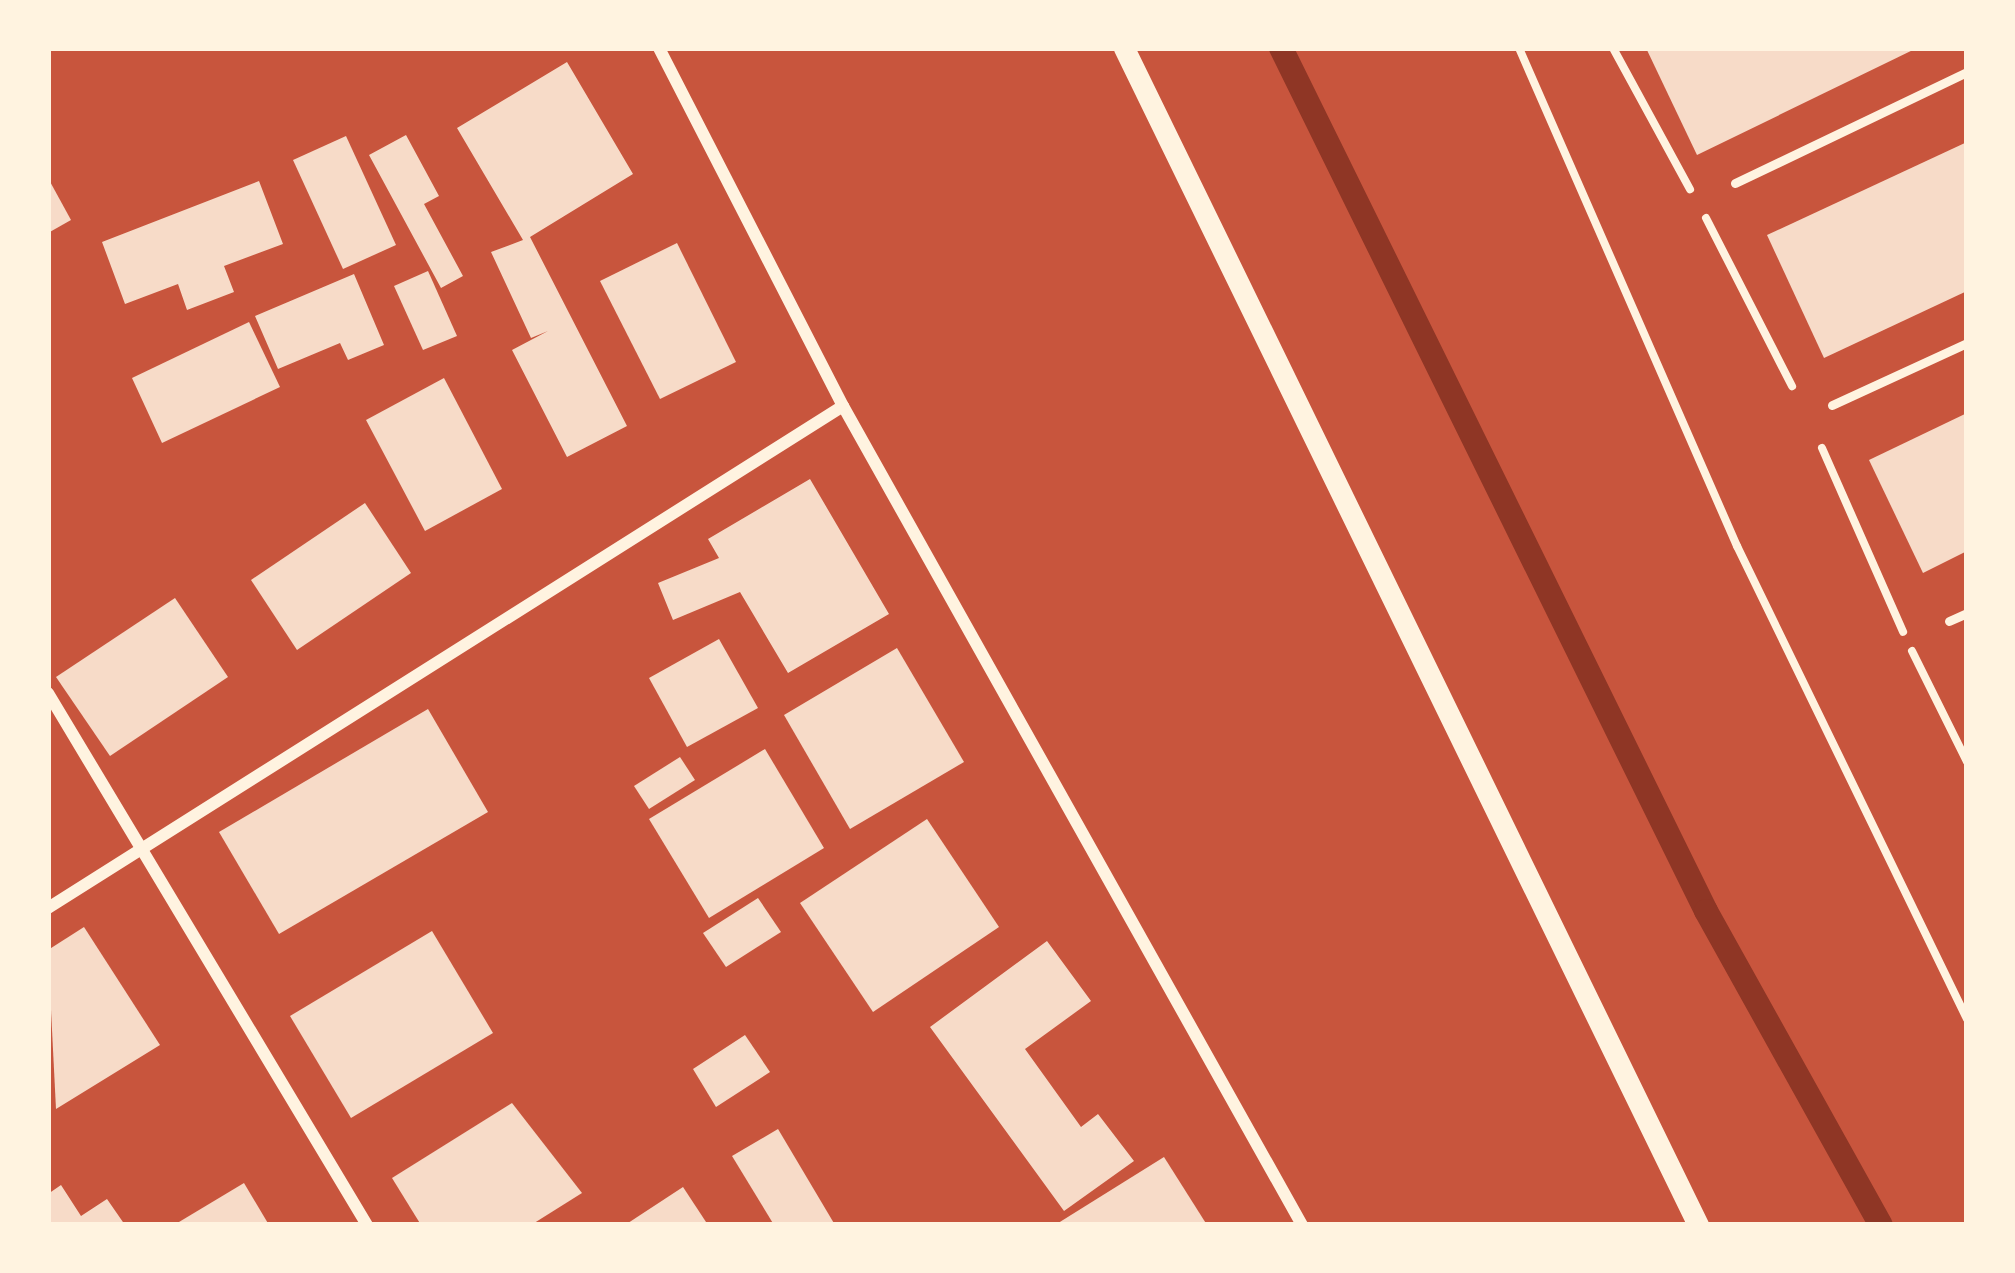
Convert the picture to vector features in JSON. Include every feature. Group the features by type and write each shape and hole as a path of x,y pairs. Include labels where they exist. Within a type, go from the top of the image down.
{"street":[{"path":"659,48 843,406 1302,1225"},
{"path":"1124,48 1698,1225"},
{"path":"48,908 843,406"},
{"path":"48,693 368,1225"}],"lane":[{"path":"1735,183 1967,73"},
{"path":"1832,405 1967,343"},
{"path":"1949,621 1967,613"}],"path":[{"path":"1519,48 1737,546 1967,1019"}],"building":[{"path":"1646,48 1917,48 1697,155"},
{"path":"567,62 633,174 530,237 627,426 567,457 512,350 548,331 531,338 491,252 523,240 457,128"},
{"path":"406,135 439,196 424,204 463,276 441,288 369,155"},
{"path":"346,136 396,245 343,269 293,160"},
{"path":"1967,142 1967,291 1824,358 1767,235"},
{"path":"48,178 71,220 48,233"},
{"path":"259,181 283,244 224,266 234,292 187,310 178,284 125,304 102,242"},
{"path":"677,243 736,362 660,399 600,281"},
{"path":"428,271 457,336 423,350 394,286"},
{"path":"354,274 384,345 348,360 340,343 278,369 255,316"},
{"path":"249,322 280,387 162,443 132,378"},
{"path":"444,378 502,489 425,531 366,420"},
{"path":"1967,413 1967,551 1923,573 1869,460"},
{"path":"810,479 889,614 788,673 740,592 673,620 658,583 719,558 708,539"},
{"path":"365,503 411,573 297,650 251,580"},
{"path":"175,598 228,677 110,756 56,677"},
{"path":"719,639 758,708 687,747 649,678"},
{"path":"897,648 964,762 850,829 784,715"},
{"path":"428,709 488,812 279,934 219,832"},
{"path":"765,749 824,848 709,918 649,819"},
{"path":"680,757 695,780 649,809 634,786"},
{"path":"927,819 999,927 873,1012 800,903"},
{"path":"758,898 781,932 726,967 703,933"},
{"path":"84,927 160,1045 56,1109 48,950"},
{"path":"432,931 493,1033 351,1118 290,1016"},
{"path":"1047,941 1091,1001 1025,1049 1081,1127 1098,1114 1134,1161 1064,1211 930,1027"},
{"path":"745,1035 770,1072 716,1107 693,1069"},
{"path":"512,1103 582,1193 531,1225 421,1225 392,1178"},
{"path":"778,1129 835,1225 774,1225 732,1156"},
{"path":"1164,1157 1207,1225 1055,1225"},
{"path":"244,1183 269,1225 174,1225"},
{"path":"61,1185 81,1216 107,1199 125,1225 48,1225 48,1194"},
{"path":"683,1187 708,1225 625,1225"}],"waterway":[{"path":"1281,48 1706,911 1881,1225"}]}
